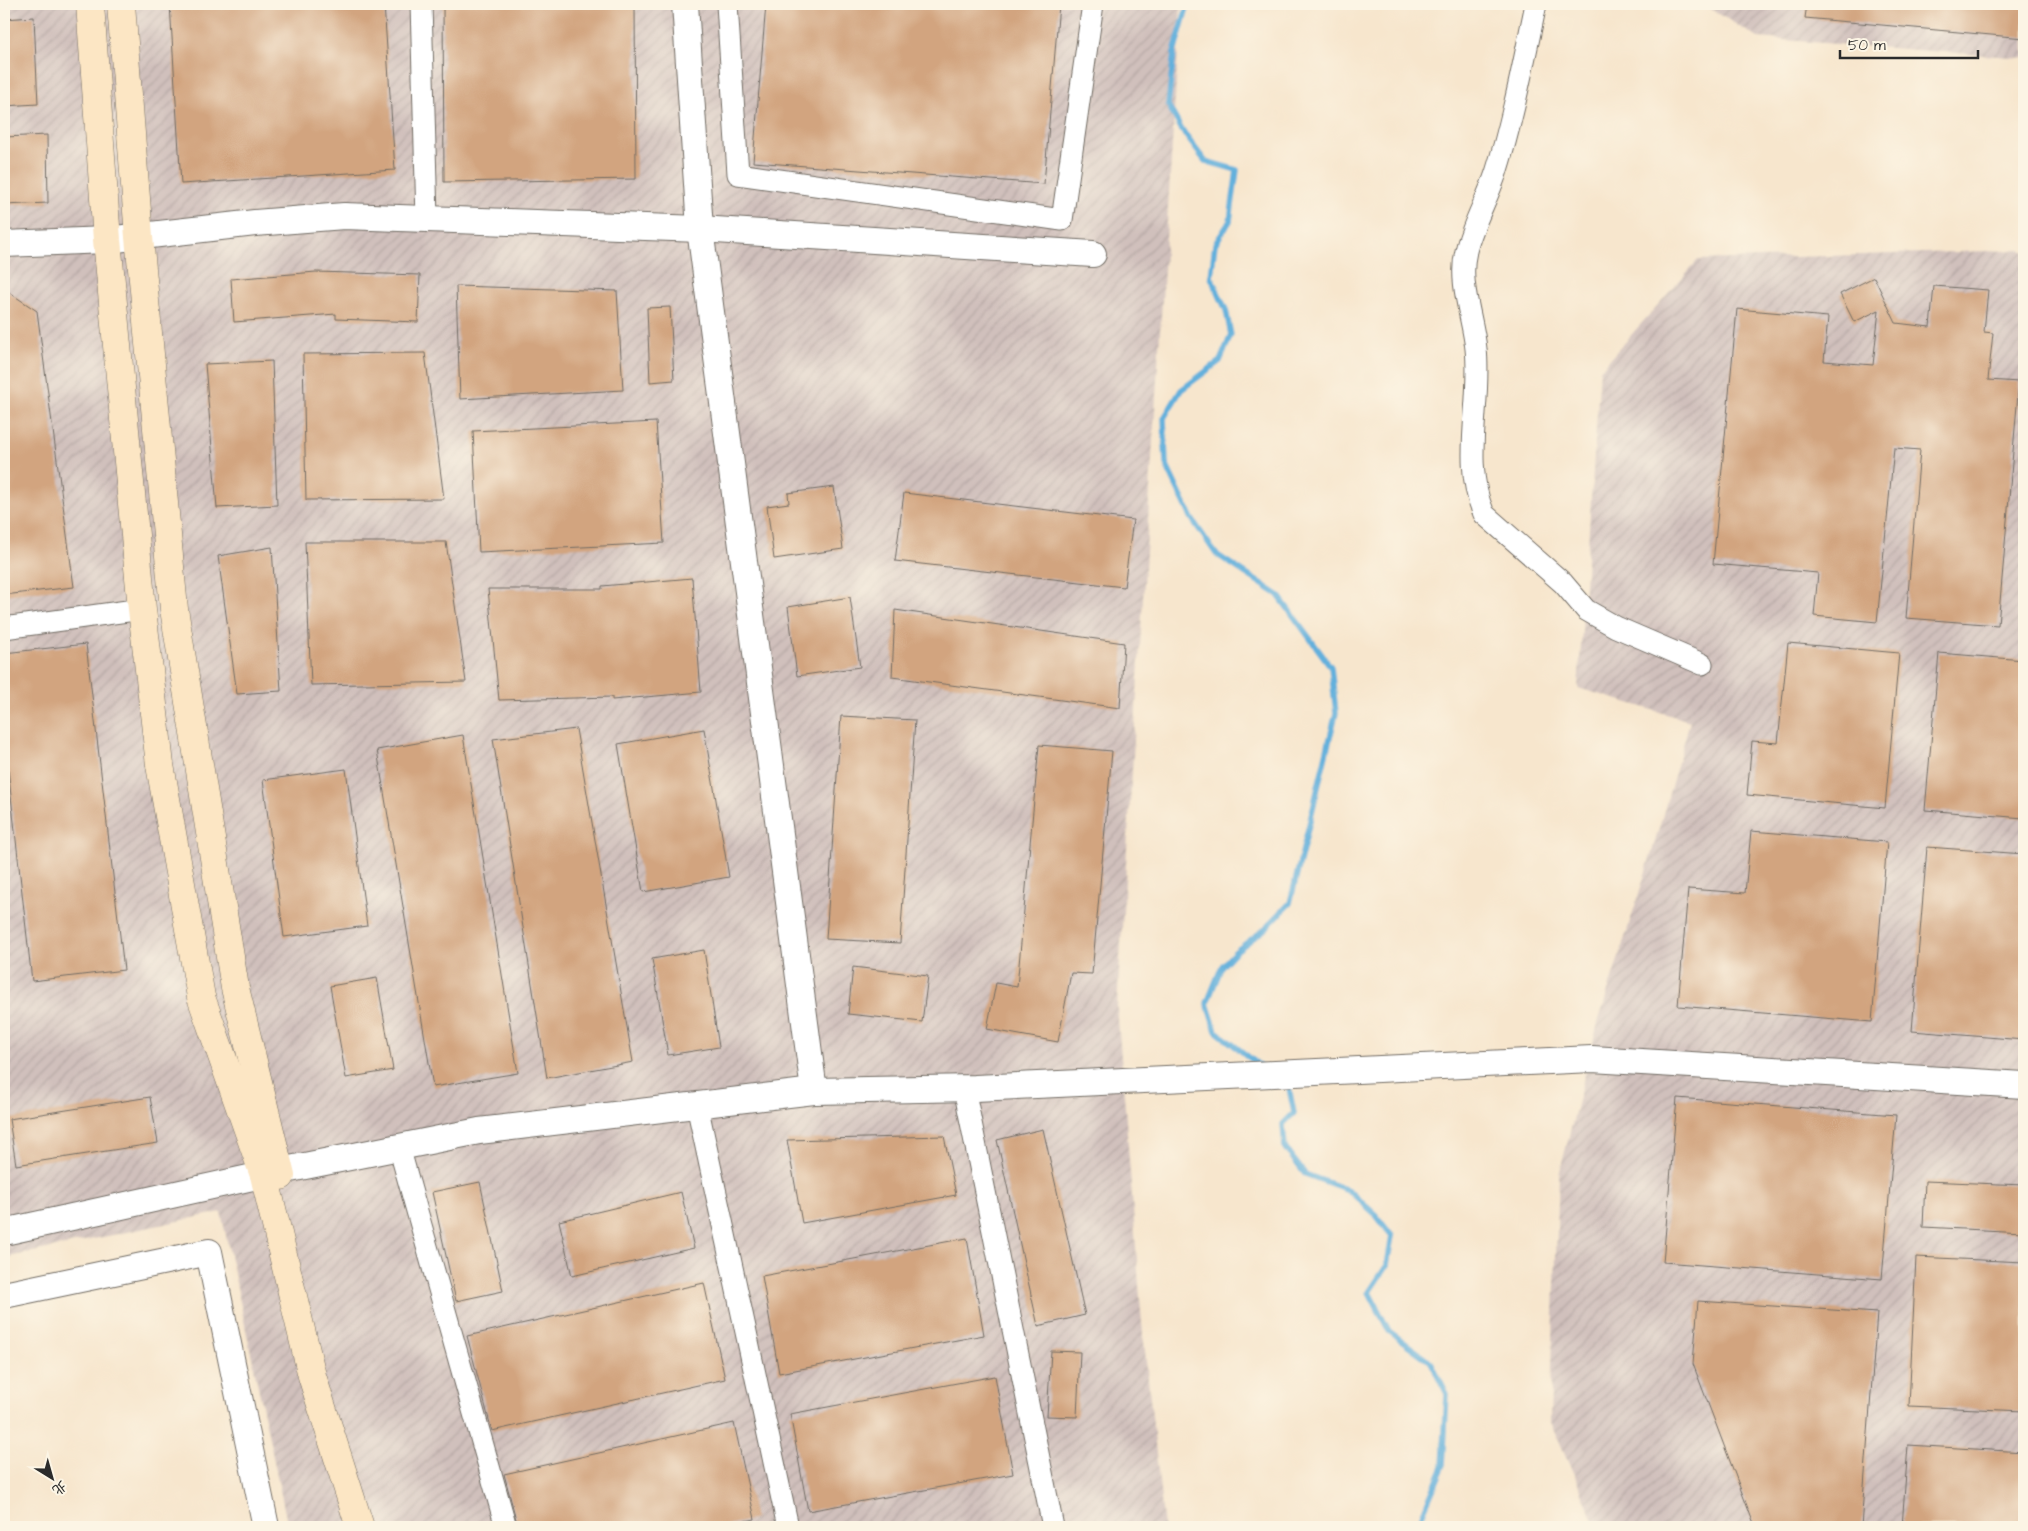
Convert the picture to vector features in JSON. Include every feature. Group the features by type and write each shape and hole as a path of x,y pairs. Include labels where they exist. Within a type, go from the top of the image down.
{"main road":[{"path":"90,4 107,240 142,609 160,765 201,997 272,1173 325,1372 374,1527"},
{"path":"121,4 139,237 174,609 198,770 234,988 312,1376 360,1527"}],"street":[{"path":"421,4 427,220"},
{"path":"685,4 700,230 814,1091"},
{"path":"726,4 738,174 1062,220 1092,4"},
{"path":"1536,4 1496,173 1465,252 1464,283 1476,350 1476,397 1472,436 1478,499 1484,514 1564,583 1586,610 1616,627 1702,664"},
{"path":"4,244 107,240 255,222 344,216 700,230 1093,254"},
{"path":"4,628 142,609"},
{"path":"4,1232 272,1173 479,1131 814,1091 964,1088 1592,1060 2024,1085"},
{"path":"964,1088 1053,1527"},
{"path":"697,1105 788,1527"},
{"path":"399,1147 506,1527"},
{"path":"4,1295 209,1252 266,1527"}],"shaded area":[{"path":"4,4 1181,4 1117,1006 1142,1323 1164,1527 288,1527 221,1212 4,1258"},
{"path":"1703,4 2024,4 2024,58 1758,38"},
{"path":"2020,250 2024,252 2024,1527 1597,1527 1550,1420 1559,1175 1598,1023 1652,852 1690,721 1578,688 1600,370 1698,260"}],"building":[{"path":"170,4 384,4 395,170 181,184"},
{"path":"443,4 635,4 636,179 444,182"},
{"path":"766,4 1059,4 1044,184 753,162"},
{"path":"1807,4 2024,4 2024,38 1805,18"},
{"path":"34,17 38,104 4,106 4,19"},
{"path":"47,135 48,203 4,205 4,137"},
{"path":"316,272 420,275 418,322 336,319 336,314 234,322 231,279"},
{"path":"1874,277 1896,323 1930,327 1934,286 1988,290 1984,332 1993,333 1988,380 2019,382 1998,625 1906,618 1920,450 1894,448 1877,622 1814,616 1818,573 1713,564 1737,309 1828,317 1824,361 1873,365 1879,310 1854,322 1840,294"},
{"path":"456,286 617,291 623,390 460,399"},
{"path":"4,289 37,311 74,587 4,595"},
{"path":"670,307 674,380 650,382 647,308"},
{"path":"425,353 444,499 306,500 303,354"},
{"path":"272,361 277,505 217,508 205,364"},
{"path":"656,422 664,543 479,552 473,431"},
{"path":"834,487 843,549 774,559 767,506 789,503 788,493"},
{"path":"904,493 1133,520 1124,587 895,561"},
{"path":"305,542 446,542 466,682 311,685"},
{"path":"272,547 281,691 237,694 218,556"},
{"path":"692,578 701,692 612,700 612,697 499,700 488,589 602,589 602,586"},
{"path":"850,597 860,667 797,676 788,607"},
{"path":"895,610 1124,643 1120,708 892,677"},
{"path":"1788,643 1899,653 1885,808 1747,795 1752,741 1778,743"},
{"path":"86,644 124,970 32,981 4,734 4,653"},
{"path":"1939,653 2024,660 2024,818 1925,810"},
{"path":"841,716 915,720 900,943 826,939"},
{"path":"576,729 633,1062 547,1078 493,739"},
{"path":"704,729 729,877 643,892 618,744"},
{"path":"463,735 518,1073 433,1087 377,750"},
{"path":"1039,745 1112,751 1092,974 1071,973 1058,1042 987,1029 996,983 1017,987"},
{"path":"346,769 367,926 284,937 263,780"},
{"path":"1751,831 1887,842 1872,1022 1678,1006 1688,889 1745,893"},
{"path":"1927,847 2024,854 2024,1040 1912,1031"},
{"path":"704,950 719,1047 668,1055 652,959"},
{"path":"853,967 928,976 922,1022 848,1014"},
{"path":"377,978 393,1070 346,1078 330,986"},
{"path":"150,1097 158,1143 16,1165 9,1119"},
{"path":"1677,1098 1896,1115 1882,1279 1663,1262"},
{"path":"1043,1129 1085,1315 1038,1326 997,1140"},
{"path":"944,1136 956,1195 802,1223 787,1140"},
{"path":"1925,1181 2024,1185 2024,1232 1923,1227"},
{"path":"480,1182 503,1291 456,1301 432,1192"},
{"path":"681,1192 694,1248 572,1276 559,1221"},
{"path":"967,1238 984,1335 779,1373 762,1276"},
{"path":"1916,1257 2024,1262 2024,1411 1909,1406"},
{"path":"704,1283 725,1379 492,1431 467,1336"},
{"path":"1698,1301 1877,1313 1861,1527 1755,1527 1693,1364"},
{"path":"1051,1351 1080,1352 1077,1417 1047,1416"},
{"path":"995,1376 1013,1474 808,1511 790,1414"},
{"path":"734,1423 755,1519 718,1527 518,1527 504,1474"},
{"path":"1908,1445 2024,1452 2024,1527 1902,1527"}],"waterway":[{"path":"1188,4 1174,53 1168,105 1183,132 1205,161 1237,170 1230,221 1215,244 1211,277 1226,310 1231,335 1220,361 1181,390 1164,418 1166,464 1192,519 1216,554 1278,595 1331,667 1336,713 1290,903 1265,929 1236,951 1222,966 1207,1003 1216,1031 1260,1066"},
{"path":"1285,1081 1288,1083 1294,1113 1283,1124 1285,1148 1305,1174 1348,1190 1375,1214 1392,1236 1387,1265 1369,1292 1389,1331 1431,1362 1447,1394 1443,1467 1417,1527"}]}
